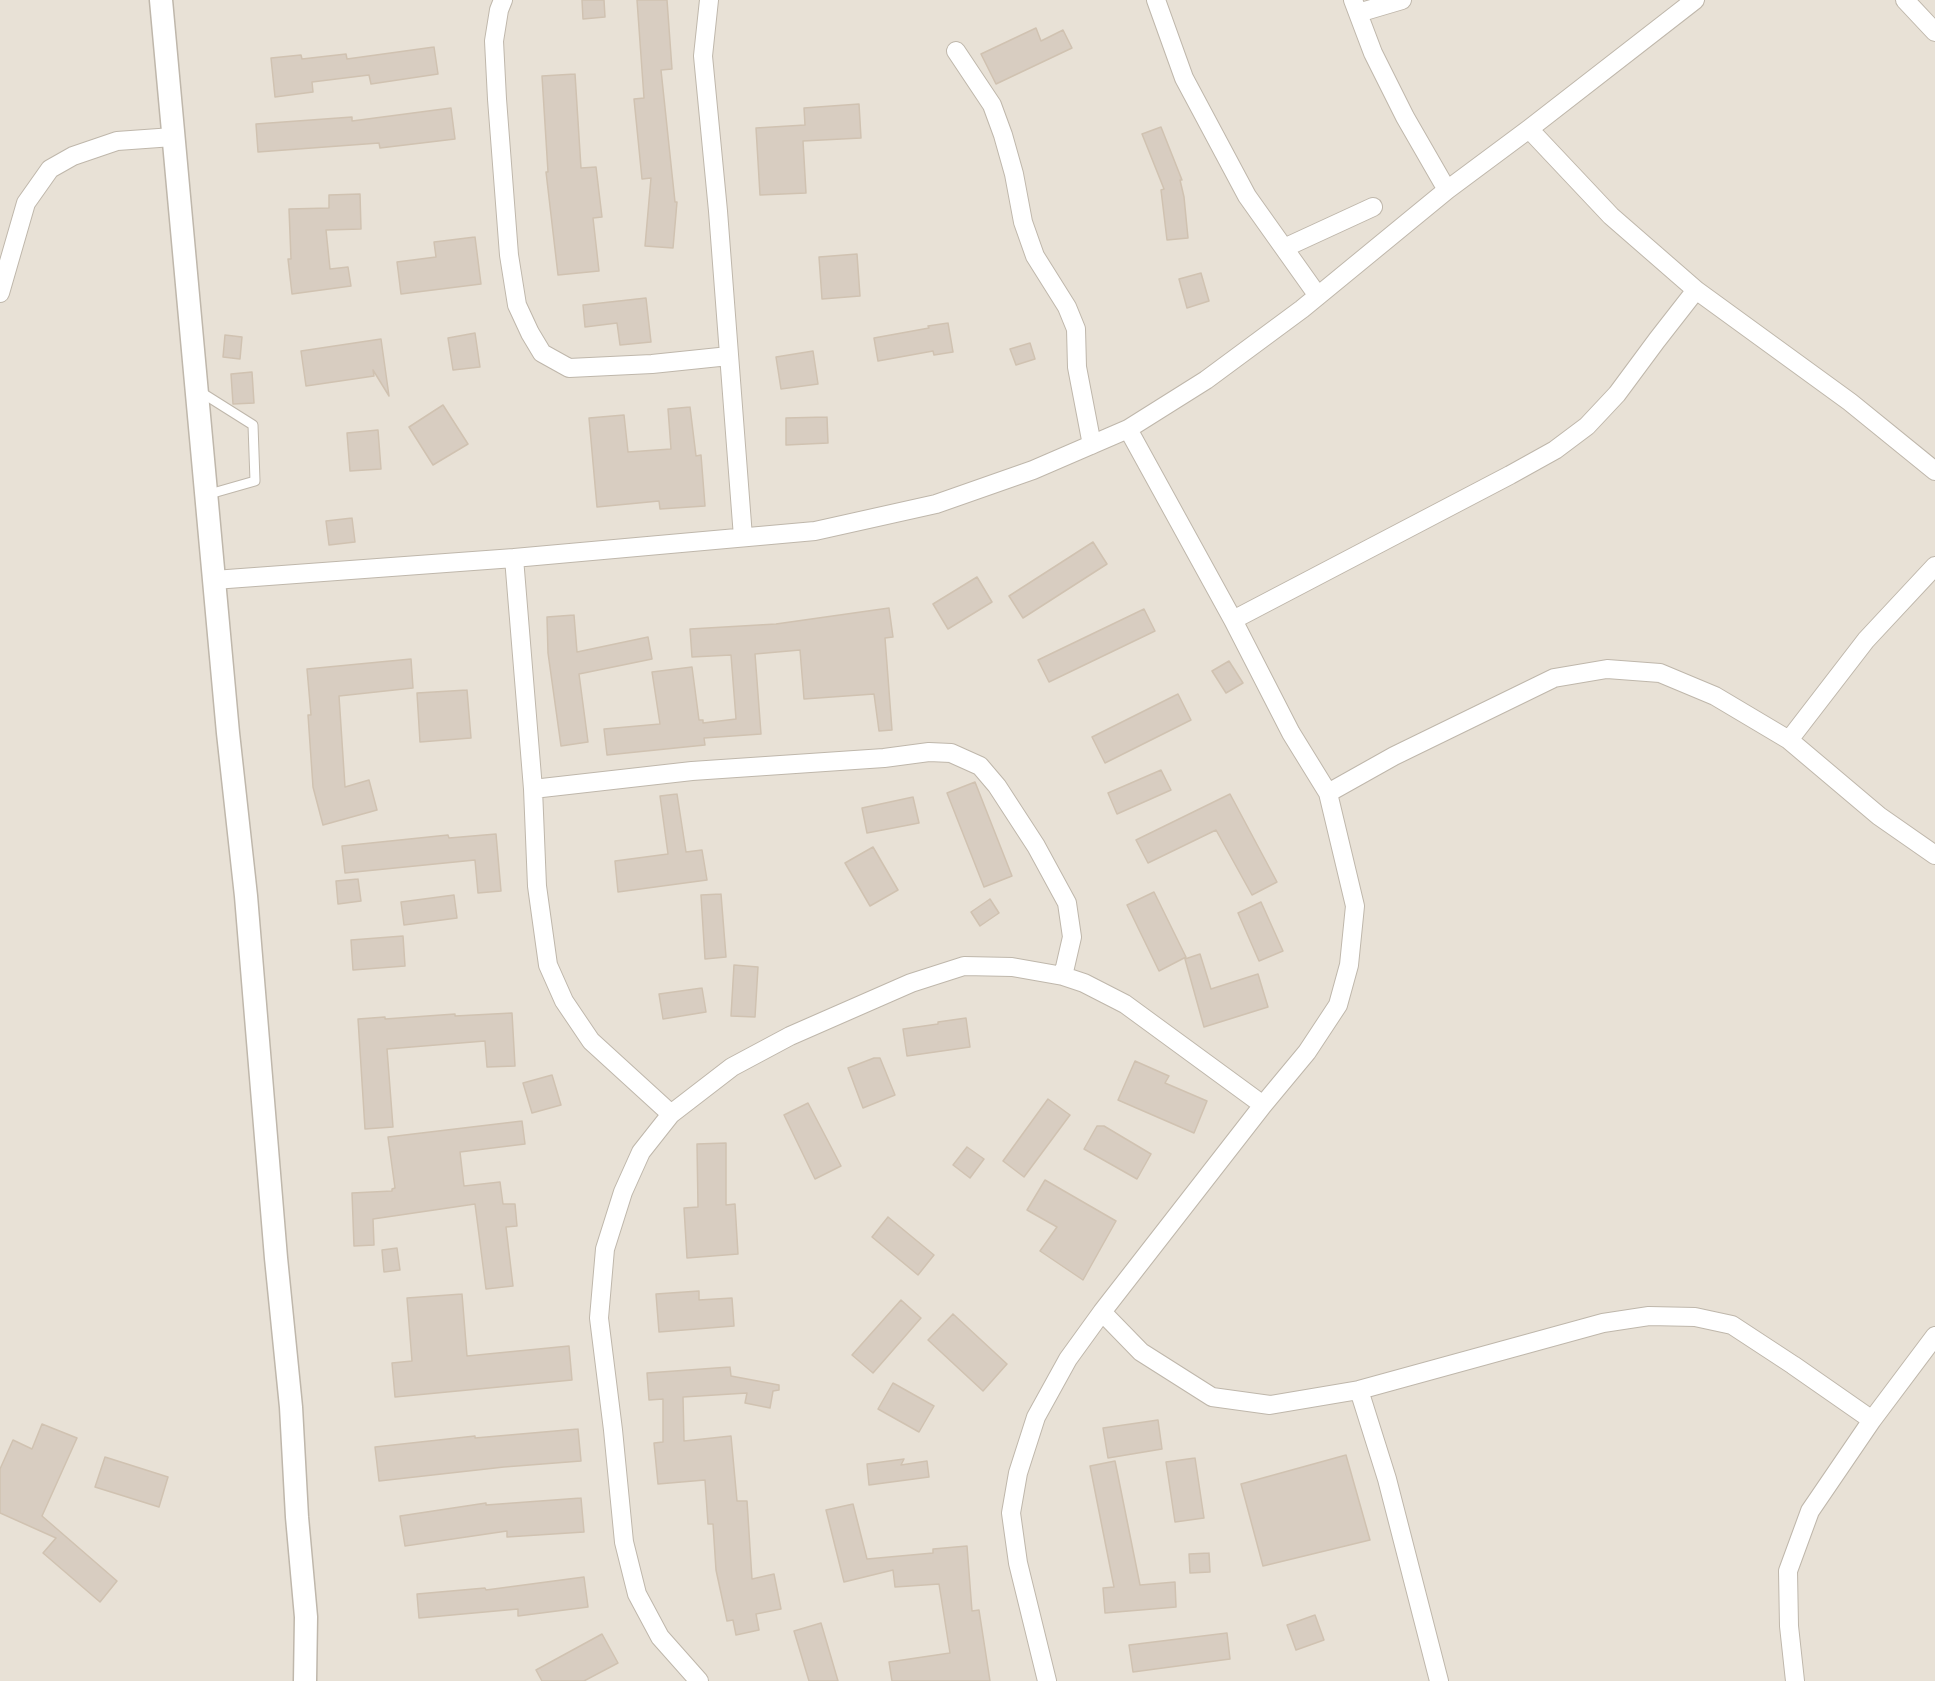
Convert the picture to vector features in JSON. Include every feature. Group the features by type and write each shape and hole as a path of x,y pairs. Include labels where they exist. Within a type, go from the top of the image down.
{"street":[{"path":"161,0 228,733 246,896 276,1258 291,1407 306,1617 305,1681"},
{"path":"503,0 494,41 509,255 517,305 542,353 568,368 652,364 729,356"},
{"path":"709,0 703,56 718,211 743,537"},
{"path":"1156,0 1184,78 1247,196 1318,296"},
{"path":"1402,0 1355,6 1373,53 1399,106 1447,190"},
{"path":"214,580 514,558 815,531 936,504 1033,470 1128,429 1206,380 1318,296 1447,190 1695,0"},
{"path":"1905,0 1935,32"},
{"path":"956,51 992,105 1003,135 1014,174 1023,222 1035,256 1067,307 1076,329 1077,366 1092,445"},
{"path":"1529,129 1611,216 1696,290 1850,402 1935,471"},
{"path":"0,293 26,203 50,169 73,156 117,141 173,137"},
{"path":"1284,248 1373,207"},
{"path":"1233,620 1555,450 1587,426 1617,394 1696,290"},
{"path":"1047,1681 1018,1563 1011,1513 1018,1473 1036,1417 1068,1359 1102,1312 1307,1052 1338,1005 1349,965 1355,906 1328,793 1291,733 1233,620 1128,429"},
{"path":"514,558 533,789 537,886 548,965 564,1001 591,1041 670,1114"},
{"path":"1789,741 1866,640 1935,566"},
{"path":"1328,793 1394,756 1554,678 1607,669 1660,673 1715,696 1789,741 1879,816 1935,855"},
{"path":"533,789 692,771 884,758 928,752 951,753 980,766 997,786 1036,846 1067,903 1072,936 1063,976"},
{"path":"699,1681 660,1637 637,1594 624,1542 599,1318 605,1249 623,1192 641,1152 670,1114 732,1066 790,1036 912,983 964,966 1012,967 1063,976 1084,983 1125,1005 1263,1105"},
{"path":"1102,1312 1141,1352 1212,1397 1270,1405 1359,1390 1603,1323 1649,1316 1695,1317 1732,1325 1872,1420"},
{"path":"1795,1681 1789,1626 1788,1571 1810,1512 1872,1420 1935,1336"},
{"path":"1359,1390 1387,1479 1439,1681"}],"lane":[{"path":"196,390 253,425 255,481 206,495"}],"shaded area":[{"path":"0,0 1935,0 1935,1681 0,1681"}],"building":[{"path":"582,0 604,0 605,17 583,19"},
{"path":"637,0 667,0 672,69 661,70 675,202 677,202 673,248 645,246 651,178 642,179 634,99 644,98"},
{"path":"1036,28 1041,41 1063,30 1072,48 996,84 981,54"},
{"path":"434,47 438,74 371,84 369,75 312,82 313,92 275,97 271,58 301,55 302,59 346,54 347,59"},
{"path":"575,74 581,168 596,167 602,217 593,218 599,271 558,275 546,172 548,172 542,76"},
{"path":"859,104 861,138 803,141 806,193 760,195 756,128 805,125 804,108"},
{"path":"451,108 455,139 380,148 379,143 258,152 256,124 352,117 352,121"},
{"path":"1161,127 1182,180 1180,180 1188,238 1167,240 1161,190 1164,189 1142,134"},
{"path":"360,194 361,229 326,230 330,269 348,267 351,286 292,294 288,259 291,259 289,209 329,208 329,195"},
{"path":"475,237 481,284 401,294 397,262 436,257 434,242"},
{"path":"857,254 860,296 822,299 819,257"},
{"path":"1201,273 1209,301 1187,308 1179,279"},
{"path":"646,298 651,342 620,345 617,323 585,327 583,305"},
{"path":"948,323 953,352 934,355 933,351 878,361 874,338"},
{"path":"475,333 480,367 453,370 448,338"},
{"path":"225,335 242,337 240,359 223,357"},
{"path":"381,339 389,396 373,370 374,376 306,386 301,351"},
{"path":"1030,343 1035,359 1016,365 1010,349"},
{"path":"813,351 818,384 781,389 776,357"},
{"path":"252,372 254,403 233,404 231,374"},
{"path":"443,405 468,444 433,465 409,427"},
{"path":"690,407 696,456 701,455 705,506 660,509 659,501 597,507 589,418 624,415 628,452 671,449 668,409"},
{"path":"827,417 828,443 786,445 786,418"},
{"path":"378,430 381,469 350,471 347,433"},
{"path":"352,518 355,542 329,545 326,521"},
{"path":"1093,542 1107,564 1023,618 1009,596"},
{"path":"977,577 992,602 948,629 933,604"},
{"path":"889,608 893,637 885,638 892,730 879,731 874,694 804,699 800,650 755,654 761,734 704,738 705,745 607,755 604,729 660,724 652,672 692,667 699,720 703,720 703,723 736,719 731,655 692,657 690,629 776,624"},
{"path":"1144,609 1155,631 1049,682 1038,660"},
{"path":"574,615 577,652 648,637 652,659 579,674 588,742 561,746 548,653 547,617"},
{"path":"411,659 413,688 339,696 345,787 369,780 377,810 323,825 313,787 307,669"},
{"path":"1229,661 1243,683 1226,693 1212,671"},
{"path":"467,690 471,738 420,742 417,693"},
{"path":"1178,694 1191,720 1105,763 1092,737"},
{"path":"1161,770 1171,790 1117,814 1108,793"},
{"path":"975,782 1012,876 984,887 947,793"},
{"path":"677,794 686,852 702,850 707,880 618,892 615,861 668,854 660,796"},
{"path":"1230,794 1277,882 1252,895 1216,830 1148,863 1136,840"},
{"path":"913,797 919,823 867,833 862,808"},
{"path":"496,834 501,891 478,893 475,860 345,873 342,846 448,835 449,838"},
{"path":"873,847 898,890 870,906 845,863"},
{"path":"358,879 361,901 338,904 336,881"},
{"path":"1154,892 1186,957 1159,971 1127,905"},
{"path":"721,894 726,957 705,959 701,895"},
{"path":"454,895 457,918 404,925 401,902"},
{"path":"990,899 999,913 980,926 971,912"},
{"path":"1261,902 1283,951 1259,961 1238,913"},
{"path":"403,936 405,966 353,970 351,940"},
{"path":"1200,954 1211,989 1258,974 1268,1007 1204,1027 1185,959"},
{"path":"734,965 758,967 755,1017 731,1016"},
{"path":"702,988 706,1012 663,1019 659,994"},
{"path":"512,1013 515,1066 487,1067 485,1041 387,1049 393,1127 365,1129 358,1019"},
{"path":"966,1018 970,1047 907,1056 903,1029"},
{"path":"880,1058 895,1095 863,1108 848,1068"},
{"path":"1135,1061 1169,1076 1165,1083 1207,1101 1194,1133 1118,1100"},
{"path":"552,1075 561,1105 532,1113 523,1083"},
{"path":"1048,1099 1070,1115 1024,1177 1003,1161"},
{"path":"808,1103 841,1166 815,1179 784,1115"},
{"path":"522,1121 525,1144 460,1152 464,1186 500,1182 503,1204 515,1204 517,1226 506,1227 513,1286 486,1289 475,1204 373,1219 374,1245 354,1246 352,1193 392,1191 395,1188 388,1137"},
{"path":"1097,1126 1104,1126 1151,1154 1137,1179 1084,1149"},
{"path":"726,1143 726,1205 735,1204 738,1254 687,1258 684,1208 698,1207 697,1144"},
{"path":"967,1147 984,1159 970,1178 953,1165"},
{"path":"1045,1180 1116,1221 1083,1280 1040,1251 1057,1227 1027,1210"},
{"path":"888,1217 934,1255 918,1275 872,1237"},
{"path":"397,1248 400,1270 384,1272 382,1250"},
{"path":"699,1291 699,1300 732,1298 734,1326 659,1332 656,1294"},
{"path":"462,1294 467,1356 569,1346 572,1380 395,1397 392,1363 412,1361 407,1298"},
{"path":"901,1300 921,1318 873,1373 852,1355"},
{"path":"953,1314 1007,1364 983,1391 928,1340"},
{"path":"730,1367 731,1376 779,1385 779,1390 773,1391 770,1408 745,1403 747,1393 683,1397 684,1441 731,1436 737,1501 747,1501 752,1579 774,1574 781,1609 756,1614 759,1630 736,1635 733,1620 727,1621 716,1570 713,1524 708,1524 705,1480 658,1484 654,1443 663,1442 663,1399 649,1400 647,1373"},
{"path":"893,1383 934,1406 919,1432 878,1409"},
{"path":"1158,1420 1162,1449 1108,1458 1103,1428"},
{"path":"42,1424 77,1438 42,1516 117,1581 100,1602 43,1553 56,1538 0,1513 0,1469 13,1440 32,1449"},
{"path":"578,1429 581,1461 379,1481 375,1447 475,1436 475,1438"},
{"path":"1346,1455 1370,1540 1263,1566 1241,1484"},
{"path":"105,1457 168,1477 159,1507 95,1487"},
{"path":"1195,1458 1204,1518 1175,1522 1166,1462"},
{"path":"904,1459 901,1465 927,1461 929,1477 869,1485 867,1464"},
{"path":"1115,1461 1140,1585 1175,1582 1176,1607 1105,1613 1103,1588 1114,1587 1090,1466"},
{"path":"581,1498 584,1532 507,1537 507,1531 405,1546 400,1516 486,1503 486,1505"},
{"path":"853,1504 867,1559 933,1553 933,1549 967,1546 972,1611 979,1610 990,1681 892,1681 889,1662 950,1653 939,1584 895,1587 893,1570 844,1582 826,1510"},
{"path":"1209,1553 1210,1572 1190,1573 1189,1554"},
{"path":"584,1577 588,1607 518,1616 518,1609 419,1618 417,1594 485,1588 486,1590"},
{"path":"1315,1615 1324,1640 1296,1650 1287,1625"},
{"path":"821,1623 838,1681 809,1681 794,1631"},
{"path":"1227,1633 1230,1659 1133,1672 1129,1645"},
{"path":"602,1634 618,1663 584,1681 542,1681 536,1670"}]}
